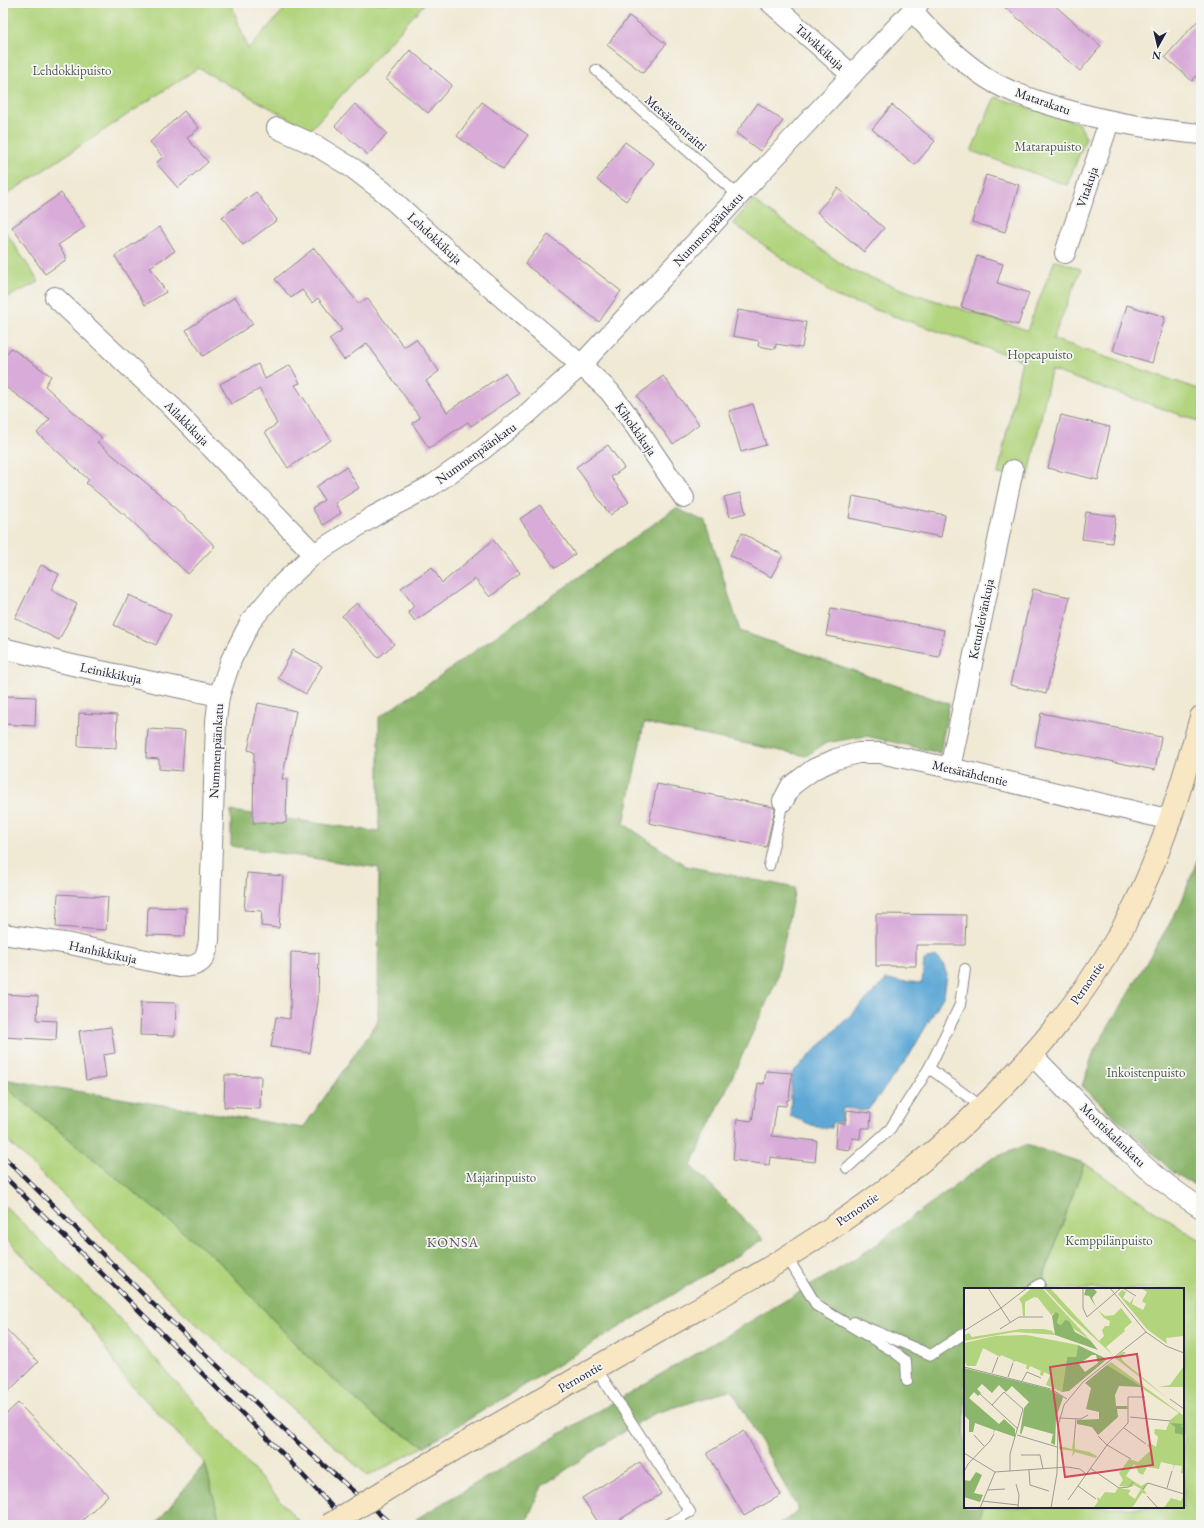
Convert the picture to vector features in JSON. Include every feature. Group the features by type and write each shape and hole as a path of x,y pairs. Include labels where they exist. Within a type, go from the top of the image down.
{"street":[{"name":"Talvikkikuja","path":"771,3 852,76"},
{"name":"Nummenpäänkatu","path":"201,962 207,953 209,940 216,721 219,696 231,660 251,621 281,585 314,554 374,516 431,486 477,454 526,415 581,365 916,7"},
{"name":"Matarakatu","path":"916,7 933,35 953,53 989,80 1024,96 1070,112 1109,122 1160,130 1201,134"},
{"name":"Vitakuja","path":"1065,253 1109,122"},
{"name":"Lehdokkikuja","path":"277,128 315,145 354,169 384,192 458,260 581,365"},
{"name":"Ailakkikuja","path":"55,297 172,407 314,554"},
{"name":"Kihokkikuja","path":"581,365 609,391 629,417 684,498"},
{"name":"Ketunleivänkuja","path":"950,768 1013,470"},
{"name":"Leinikkikuja","path":"3,648 219,696"},
{"name":"Pernontie","path":"329,1525 406,1478 786,1257 905,1175 943,1144 982,1107 1032,1054 1087,984 1121,931 1152,869 1171,820 1201,717"},
{"name":"Metsätähdentie","path":"783,801 791,786 814,769 836,759 858,753 880,753 1171,820"},
{"name":"Hanhikkikuja","path":"3,934 70,944 179,967 191,967 201,962"},
{"name":"Montiskalankatu","path":"1032,1054 1144,1166 1183,1197 1201,1208"}],"lane":[{"name":"Metsäaronraitti","path":"596,70 739,196"},
{"path":"769,866 783,801"},
{"path":"847,1168 890,1129 929,1068 960,1005 965,969"},
{"path":"929,1068 982,1107"},
{"path":"786,1257 817,1306 893,1351 906,1361 907,1381"},
{"path":"817,1306 931,1355 964,1333"},
{"path":"596,1368 690,1512 666,1525"}],"green space":[{"name":"Lehdokkipuisto","path":"3,3 231,3 248,49 290,3 425,3 310,130 198,68 3,197"},
{"name":"Matarapuisto","path":"995,97 1079,123 1086,138 1067,185 971,151"},
{"name":"Hopeapuisto","path":"753,200 850,270 915,294 1027,330 1055,260 1081,269 1053,339 1201,390 1201,422 1051,370 1028,480 998,474 1022,360 835,296 733,223"},
{"path":"3,228 39,282 3,299"},
{"name":"Majarinpuisto","path":"676,508 706,522 740,631 949,704 940,753 866,736 826,743 806,756 644,723 624,824 686,866 795,888 776,982 691,1166 764,1239 425,1446 381,1422 300,1349 222,1264 3,1085 3,1079 303,1128 378,1021 379,868 231,846 231,811 379,832 379,717 423,688"},
{"name":"Inkoistenpuisto","path":"1201,850 1201,1189 1173,1172 1082,1086 1094,1051 1180,906"},
{"path":"3,1085 222,1264 300,1349 381,1422 425,1446 368,1476 174,1304 3,1136"},
{"path":"1026,1145 1084,1163 1039,1288 964,1288 964,1508 983,1508 978,1525 778,1525 799,1511 732,1390 656,1413 633,1425 542,1486 525,1525 422,1525 416,1519 854,1260 991,1159"},
{"name":"Kemppilänpuisto","path":"1084,1163 1185,1231 1201,1240 1201,1525 978,1525 983,1508 1184,1508 1184,1288 1040,1288"},
{"path":"3,1204 120,1319 302,1525 217,1525 220,1522 205,1463 124,1377 91,1326 3,1235"},
{"path":"205,1463 220,1522 217,1525 155,1525"}],"water":[{"path":"937,957 943,964 947,975 944,995 909,1056 868,1110 843,1108 841,1122 833,1122 832,1128 817,1127 790,1116 792,1073 886,980 922,983 924,960"}],"building":[{"path":"1000,3 1052,3 1101,46 1080,71"},
{"path":"629,16 666,44 643,73 607,45"},
{"path":"1201,17 1201,71 1192,81 1165,57"},
{"path":"410,50 452,85 428,113 386,79"},
{"path":"482,102 528,135 503,169 457,136"},
{"path":"758,103 783,121 760,151 736,133"},
{"path":"355,104 387,133 368,155 335,126"},
{"path":"892,105 935,141 915,165 872,129"},
{"path":"184,111 199,128 187,138 208,162 178,188 156,163 163,157 150,142"},
{"path":"625,142 654,163 626,201 597,180"},
{"path":"986,175 1019,185 1005,232 972,222"},
{"path":"838,188 884,228 864,252 817,212"},
{"path":"256,192 277,220 243,245 222,217"},
{"path":"61,193 85,227 58,245 67,259 45,274 12,227"},
{"path":"160,227 175,251 150,267 166,292 145,305 115,256"},
{"path":"548,235 621,291 599,322 525,264"},
{"path":"314,248 359,304 367,298 404,347 416,339 439,371 426,381 447,412 505,373 519,394 471,426 468,422 429,448 412,423 420,418 367,343 344,360 329,339 342,330 318,298 312,303 302,290 291,298 275,279"},
{"path":"977,256 1003,264 997,283 1029,293 1018,325 961,307"},
{"path":"235,297 253,324 203,356 186,330"},
{"path":"1127,305 1165,317 1152,363 1113,351"},
{"path":"738,310 806,322 802,348 776,344 775,349 758,346 759,341 733,336"},
{"path":"11,348 51,376 45,386 102,438 97,442 169,502 215,546 188,574 123,513 86,483 89,480 37,433 50,419 3,385 3,359"},
{"path":"258,364 265,379 290,365 300,383 295,385 331,440 288,468 265,432 277,424 260,389 231,404 220,384"},
{"path":"663,376 699,424 673,444 637,396"},
{"path":"753,404 766,445 741,452 729,411"},
{"path":"1061,415 1110,427 1098,480 1048,468"},
{"path":"608,445 624,468 611,477 629,502 610,515 576,467"},
{"path":"346,467 359,488 335,503 341,513 323,525 312,508 324,500 316,487"},
{"path":"740,493 746,513 730,517 724,497"},
{"path":"853,496 945,515 941,537 849,518"},
{"path":"540,505 575,554 555,568 520,519"},
{"path":"1086,512 1116,516 1112,543 1082,539"},
{"path":"742,533 783,555 771,577 730,555"},
{"path":"493,540 520,573 490,597 475,579 415,621 408,612 414,606 401,588 432,567 442,583"},
{"path":"41,565 59,574 51,590 77,604 59,640 15,618"},
{"path":"1033,589 1070,597 1046,694 1010,685"},
{"path":"129,595 171,615 156,645 114,625"},
{"path":"357,603 394,644 378,658 342,616"},
{"path":"831,608 944,630 939,657 826,636"},
{"path":"293,650 322,666 306,694 278,678"},
{"path":"5,696 36,697 35,726 3,724"},
{"path":"258,703 296,711 282,779 287,779 286,823 253,823 254,752 248,750"},
{"path":"79,713 117,715 116,748 78,746"},
{"path":"1041,713 1161,737 1155,770 1035,746"},
{"path":"148,729 185,731 182,771 159,769 159,759 146,758"},
{"path":"657,784 773,807 775,809 766,847 649,823"},
{"path":"247,873 283,876 279,928 261,926 262,911 244,910"},
{"path":"58,894 108,897 106,930 56,927"},
{"path":"148,907 186,908 185,936 147,935"},
{"path":"876,914 966,915 965,945 916,945 916,966 876,966"},
{"path":"291,952 319,953 318,1001 310,1053 271,1047 276,1017 290,1019"},
{"path":"3,994 38,996 37,1020 57,1021 56,1040 3,1037"},
{"path":"141,1002 176,1003 175,1036 140,1035"},
{"path":"111,1027 115,1053 103,1055 106,1077 86,1080 79,1031"},
{"path":"766,1071 792,1073 789,1100 787,1100 786,1106 777,1105 772,1136 817,1141 815,1162 770,1157 769,1165 733,1160 737,1119 752,1121 758,1083 764,1084"},
{"path":"225,1075 261,1076 260,1109 224,1107"},
{"path":"847,1110 871,1113 870,1128 861,1128 860,1139 852,1138 850,1150 835,1148 837,1123 845,1124"},
{"path":"3,1326 38,1362 3,1397"},
{"path":"18,1403 108,1495 78,1525 3,1525 3,1417"},
{"path":"744,1431 781,1495 744,1516 707,1453"},
{"path":"640,1462 661,1494 611,1525 600,1525 582,1498"}],"railway":[{"path":"3,1156 154,1305 294,1439 392,1525"},
{"path":"3,1175 284,1455 349,1525"}],"district":[{"name":"KONSA","path":"453,1242"}]}
